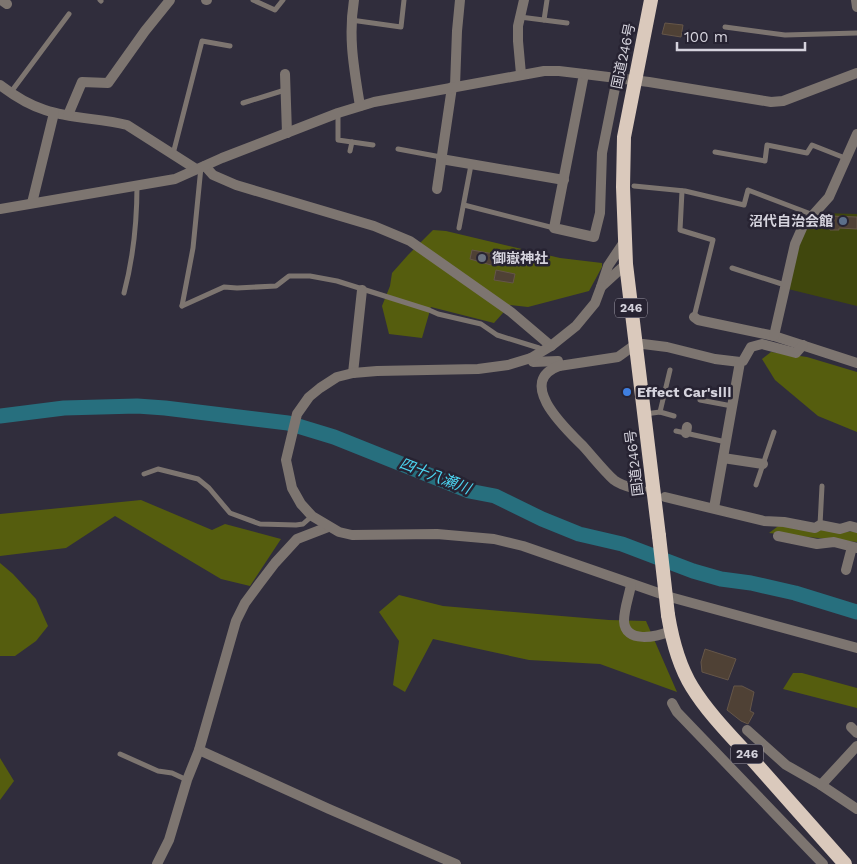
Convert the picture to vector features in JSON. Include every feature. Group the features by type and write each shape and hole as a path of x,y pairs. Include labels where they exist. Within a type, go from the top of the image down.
{"highway":[{"name":"国道246号","path":"651,0 629,107 622,156 624,242 671,631 683,670 692,688 719,722 845,864"}],"street":[{"path":"68,116 82,82 108,83 170,0"},
{"path":"354,0 351,20 351,51 360,106"},
{"path":"437,189 454,87 460,0"},
{"path":"521,74 518,41 524,0"},
{"path":"856,0 857,7"},
{"path":"0,209 175,178 222,158 360,106 521,74 559,71 635,80 770,102 783,101 857,74"},
{"path":"285,74 287,133"},
{"path":"584,74 554,228 594,237 600,213 602,153 617,78"},
{"path":"0,85 10,93 43,110 127,126 173,155 201,168 213,176 236,185 374,226 410,241 511,312 548,349"},
{"path":"32,203 54,113"},
{"path":"774,336 795,244 802,226 829,196 857,134"},
{"path":"441,158 471,165 564,180"},
{"path":"624,242 608,266 595,303 585,316 548,349 531,358 508,365 478,369 377,370 353,373 337,377 309,396 297,414 286,460 292,488 301,504 312,516 328,527 352,535 437,534 494,539 523,546 631,585 857,648"},
{"path":"601,287 626,264"},
{"path":"353,373 362,290"},
{"path":"694,317 698,320 774,336 857,363"},
{"path":"643,491 616,481 555,417 542,394 544,377 551,369 560,366 618,357 636,344 668,347 690,354 740,362"},
{"path":"714,508 740,362 743,361 751,347 762,344 796,353 803,345"},
{"path":"531,358 533,362 558,361 560,366"},
{"path":"723,458 764,464"},
{"path":"665,497 764,521 784,522 815,528 820,525 840,529 850,526 857,528"},
{"path":"157,864 169,840 187,780 199,750 236,621 245,603 275,563 298,539 328,527"},
{"path":"778,536 817,544 834,542 855,547 846,570"},
{"path":"631,585 624,623 629,633 636,637 645,637 671,631"},
{"path":"672,703 678,712 823,864"},
{"path":"747,730 786,765 821,785 857,810"},
{"path":"821,785 857,746"},
{"path":"199,750 328,809 456,864"}],"lane":[{"path":"253,0 275,10 282,0"},
{"path":"351,20 400,27 404,0"},
{"path":"544,20 547,0"},
{"path":"10,93 69,14"},
{"path":"520,17 567,23"},
{"path":"725,27 784,35 857,33"},
{"path":"173,155 202,41 230,46"},
{"path":"243,104 285,90"},
{"path":"338,113 338,140 373,145"},
{"path":"350,151 352,142"},
{"path":"715,152 765,161 768,145 807,153 812,145 846,158"},
{"path":"398,149 441,158"},
{"path":"459,228 471,165"},
{"path":"201,168 193,248 182,306 220,288 276,286 289,276 310,276 337,281 438,314 481,324 497,336 548,349"},
{"path":"124,293 129,274 137,185"},
{"path":"634,186 682,191 744,205 748,190 811,214"},
{"path":"682,191 680,230 713,240 694,317"},
{"path":"464,205 554,228"},
{"path":"732,268 785,285"},
{"path":"660,412 670,370"},
{"path":"700,400 732,406"},
{"path":"644,415 660,412 674,416"},
{"path":"683,430 726,442"},
{"path":"756,484 774,432"},
{"path":"772,439 779,440"},
{"path":"144,474 158,469 198,479 209,488 230,513 260,524 303,524 312,516"},
{"path":"820,525 822,486"},
{"path":"120,754 158,772 172,773 187,780"}],"green space":[{"path":"819,213 857,214 857,306 788,289 802,236"},
{"path":"433,230 446,231 560,258 602,263 602,267 589,291 528,307 510,305 494,323 431,307 422,338 389,334 382,306 390,286 392,273"},
{"path":"771,352 807,357 857,372 857,432 818,416 775,380 762,359"},
{"path":"141,500 212,530 225,524 281,539 250,586 221,579 115,516 66,548 0,556 0,514"},
{"path":"781,524 842,532 857,531 857,542 769,533"},
{"path":"0,563 36,599 48,626 36,641 15,656 0,656"},
{"path":"399,595 443,606 609,620 646,621 677,692 600,664 529,660 433,639 405,692 393,685 399,641 379,612"},
{"path":"793,673 802,673 857,688 857,708 783,689"},
{"path":"0,758 14,781 0,800"}],"building":[{"path":"665,23 683,25 681,37 662,34"},
{"name":"沼代自治会館","path":"830,216 857,217 857,229 839,228 839,230 830,230"},
{"name":"御嶽神社","path":"472,250 494,254 491,265 470,259"},
{"path":"496,270 515,274 513,283 494,280"},
{"path":"705,649 736,659 728,680 702,672 701,662"},
{"path":"734,686 742,686 754,692 750,711 754,713 748,724 727,710"}],"waterway":[{"name":"四十八瀬川","path":"0,416 64,408 137,406 288,423 334,437 469,491 495,496 542,519 579,534 622,544 693,571 721,579 751,583 795,593 857,612"}],"place":[{"name":"沼代自治会館","path":"843,221"},
{"name":"御嶽神社","path":"482,258"},
{"name":"Effect Car'sⅢ","path":"627,392"}]}
